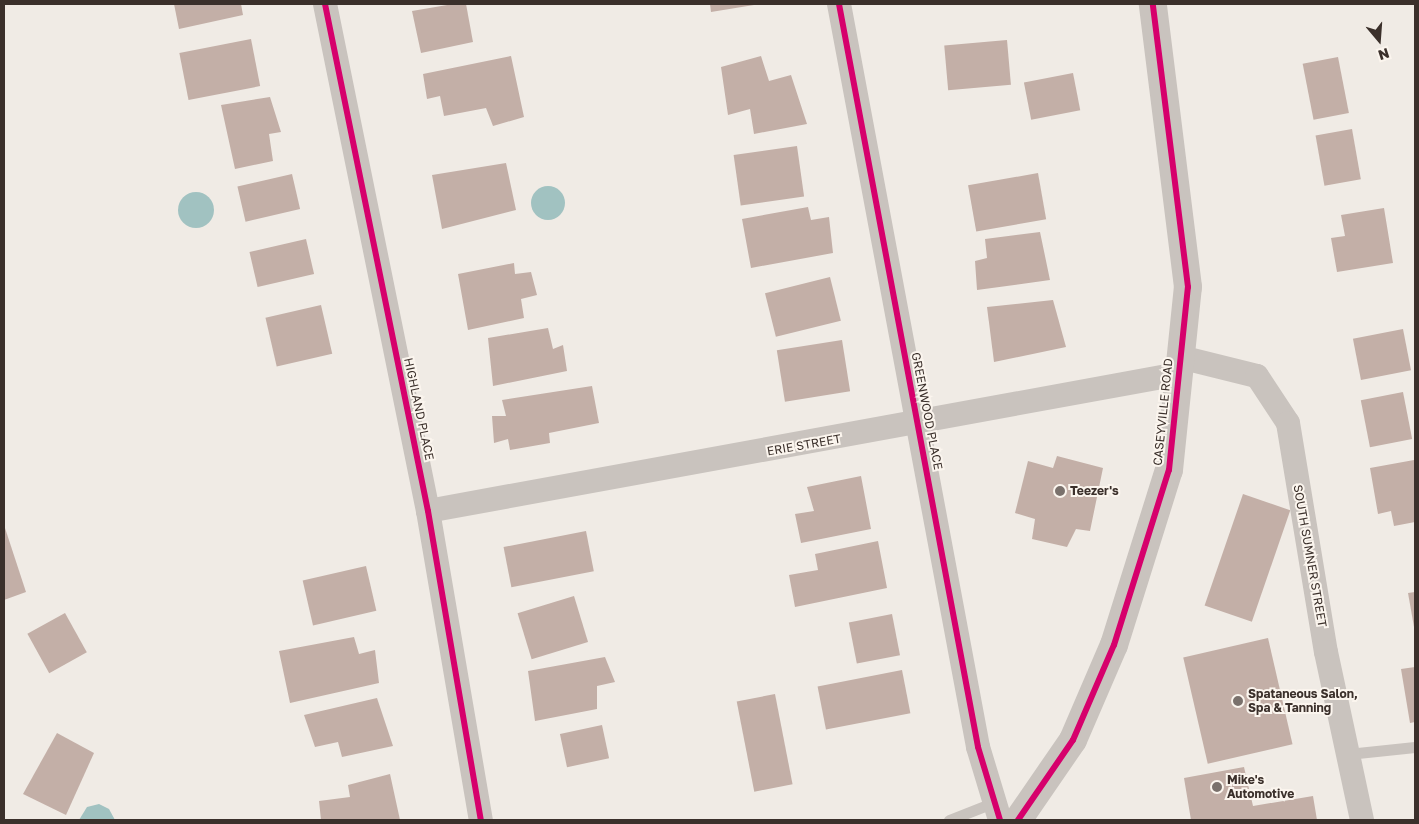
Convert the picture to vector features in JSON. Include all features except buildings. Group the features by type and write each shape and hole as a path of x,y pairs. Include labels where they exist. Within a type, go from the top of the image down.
{"street":[{"name":"HIGHLAND PLACE","path":"325,4 428,511 481,820"},
{"name":"GREENWOOD PLACE","path":"839,4 978,748 997,811"},
{"name":"CASEYVILLE ROAD","path":"1018,820 1073,740 1114,644 1169,470 1188,287 1153,4"},
{"name":"ERIE STREET","path":"428,511 918,425 1179,366"},
{"name":"SOUTH SUMNER STREET","path":"1179,366 1257,376 1288,423 1348,754 1362,820"}],"lane":[{"path":"1348,754 1415,747"},
{"path":"949,820 997,811"}],"water":[{"path":"548,186 555,187 560,191 564,196 564,210 560,215 555,219 548,220 541,219 536,215 532,210 531,203 532,196 536,191 541,187"},
{"path":"196,192 203,193 209,197 213,203 213,217 209,223 203,227 196,228 189,227 183,223 179,217 178,210 179,203 183,197 189,193"},
{"path":"99,804 109,809 115,820 79,820 87,807"}],"cycle path":[{"path":"325,4 428,511 481,820"},
{"path":"839,4 978,747 1000,820"},
{"path":"1018,820 1073,740 1114,645 1169,470 1188,287 1153,4"}],"place":[{"name":"Teezer's","path":"1060,491"},
{"name":"Spataneous Salon, Spa & Tanning","path":"1238,701"},
{"name":"Mike's Automotive","path":"1217,787"}]}
